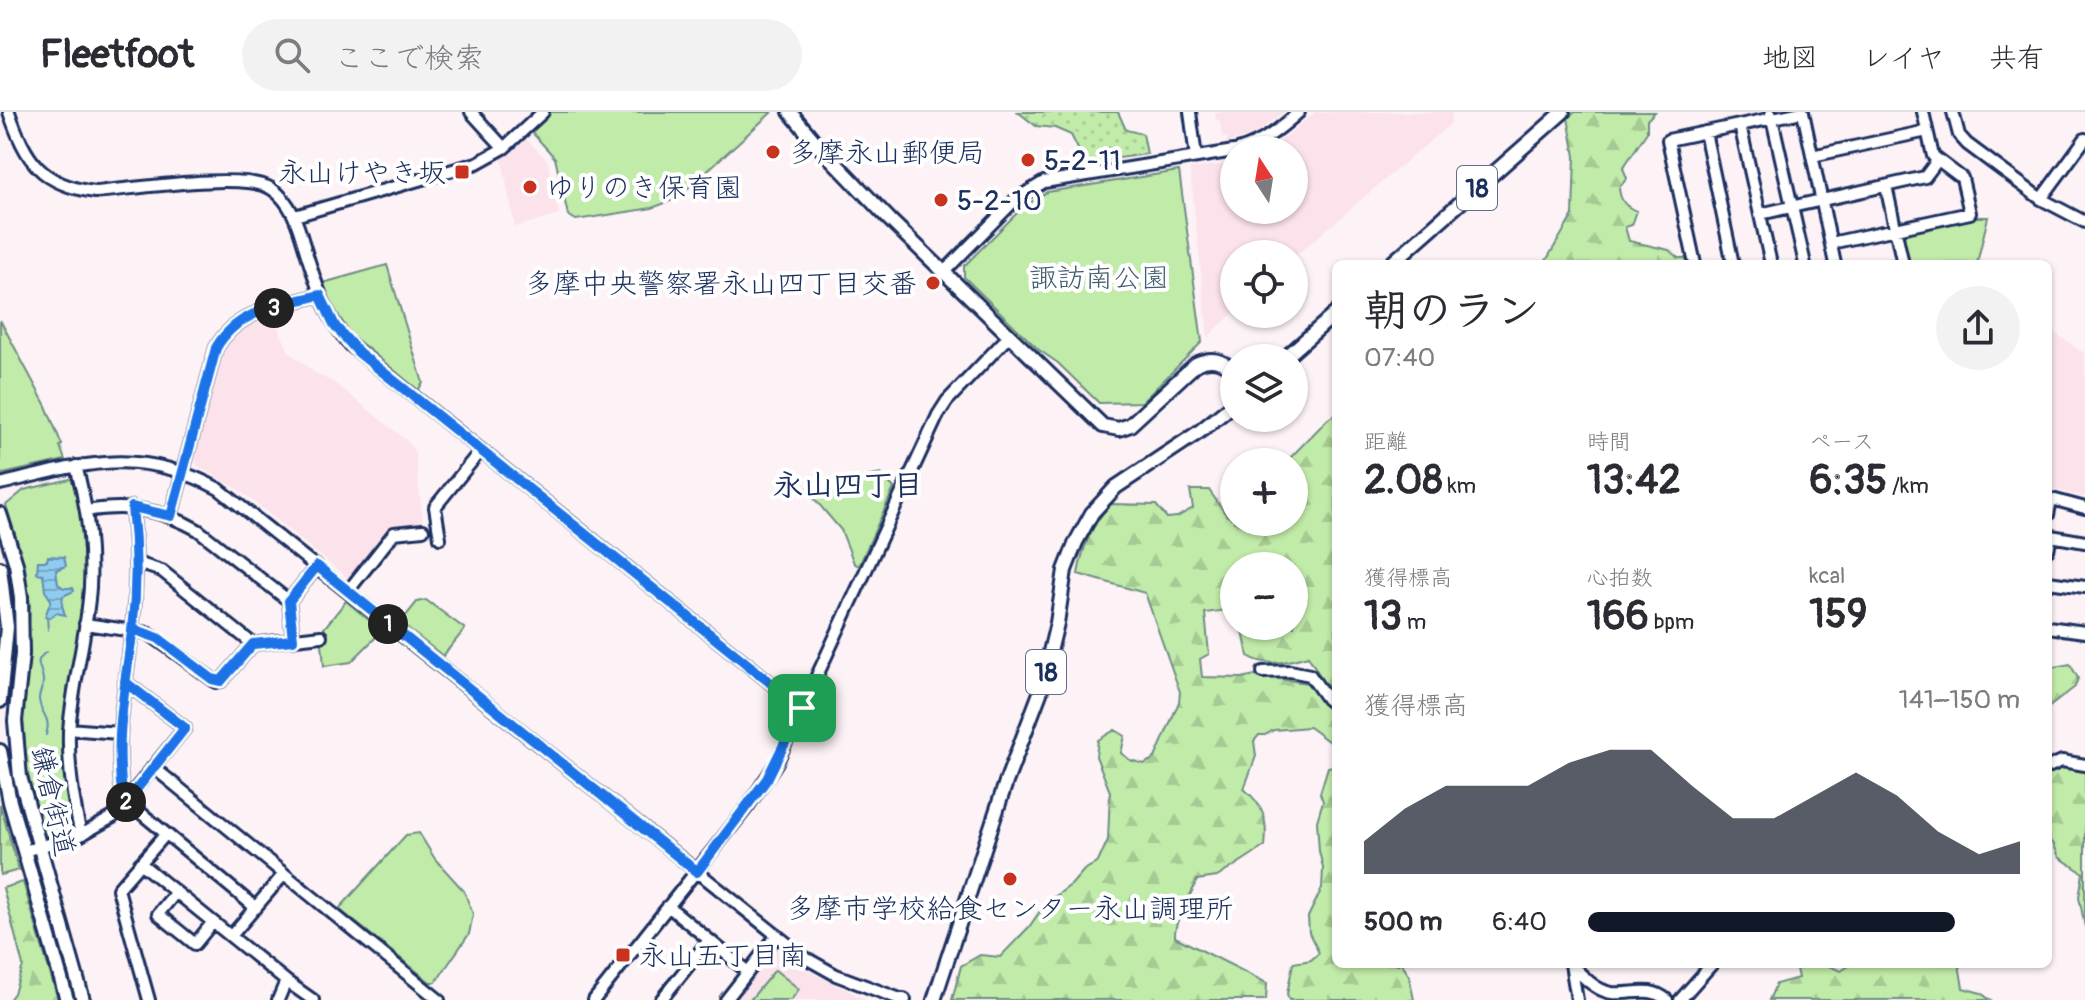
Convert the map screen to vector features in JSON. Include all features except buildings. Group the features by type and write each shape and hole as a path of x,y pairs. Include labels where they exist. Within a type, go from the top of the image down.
{"main road":[{"path":"790,112 816,143 943,273 1094,420 1111,429 1130,425 1196,364 1212,359 1220,361"},
{"name":"18","path":"1396,260 1563,112"},
{"path":"1301,344 1332,317"},
{"name":"18","path":"934,1000 1006,782 1040,693 1057,623 1065,570 1076,542 1092,513 1116,487 1220,415"},
{"name":"鎌倉街道","path":"0,514 16,564 21,597 22,654 15,721 17,759 83,1000"},
{"path":"0,568 7,627 0,701"},
{"name":"鎌倉街道","path":"0,751 5,781 67,1000"}],"street":[{"path":"9,112 18,139 33,163 48,178 72,188 95,192 245,181 271,188 295,216 320,295 335,326 350,345 802,708"},
{"path":"471,112 504,148"},
{"path":"295,216 477,163 504,148 543,112"},
{"path":"1190,112 1196,157"},
{"path":"1269,136 1299,112"},
{"path":"1694,260 1668,140 1740,125 1771,115 1802,112 1834,260"},
{"path":"1831,243 1970,213 1962,178 1933,156 1923,112"},
{"path":"1953,112 1959,135 1967,144 2041,199 2085,222"},
{"path":"1771,115 1804,260"},
{"path":"1740,125 1770,260"},
{"path":"1812,156 1927,131"},
{"path":"1705,132 1732,260"},
{"path":"2041,199 2085,139"},
{"path":"943,273 1016,199 1044,182 1220,153"},
{"path":"1760,214 1925,177 1937,161"},
{"path":"1886,186 1902,260"},
{"path":"171,516 216,348 223,334 255,313 320,295"},
{"path":"609,1000 597,996 767,779 938,415 947,401 1008,337"},
{"path":"440,538 435,507 481,450"},
{"path":"0,484 76,466 143,462 183,471 219,489 804,957 836,975 902,1000"},
{"path":"76,466 86,511 90,588 69,729 72,797 81,835"},
{"path":"2052,500 2085,508"},
{"path":"86,511 132,507 171,516 198,530 289,601"},
{"path":"124,805 118,774 118,733 133,629 137,563 132,507"},
{"path":"348,591 394,533 423,530"},
{"path":"2052,536 2085,542"},
{"path":"137,563 162,571 253,644"},
{"path":"293,640 289,601 317,566"},
{"path":"2052,583 2085,587"},
{"path":"85,624 133,629 158,638 216,682 221,681 253,644 321,636"},
{"path":"2052,628 2085,632"},
{"path":"1263,672 1290,671 1310,675 1332,703"},
{"path":"24,851 81,835 100,826 124,805 185,728 125,682"},
{"path":"69,729 118,733"},
{"path":"2052,765 2062,761 2085,765"},
{"path":"153,767 432,998"},
{"path":"141,813 256,908"},
{"path":"149,1000 118,889 165,835"},
{"path":"140,863 313,1000"},
{"path":"231,936 284,874"},
{"path":"176,892 158,914 195,944 213,922"},
{"path":"668,906 748,972"},
{"path":"726,1000 777,935"},
{"path":"661,1000 709,940"},
{"path":"1572,968 1577,1000"},
{"path":"1575,968 1589,981 1612,993 1651,991 1667,1000"},
{"path":"1680,1000 1708,968"},
{"path":"278,1000 286,981"}],"shaded area":[{"path":"1215,112 1284,112 1251,136 1222,136 1220,121 1216,120"},
{"path":"1315,112 1452,112 1451,123 1308,245 1308,240 1220,240 1220,325 1208,337 1190,169 1220,165 1220,224 1308,224 1308,136 1286,136"},
{"name":"ゆりのき保育園","path":"524,137 547,160 559,215 515,227 501,155"},
{"path":"273,316 289,352 315,373 336,384 407,441 415,453 423,526 393,529 355,577 348,578 241,491 198,466 194,458 226,345 238,330 254,320"},
{"path":"2052,331 2085,354 2085,497 2052,489"},
{"path":"777,948 799,966 866,1000 730,1000 772,949"}],"green space":[{"path":"546,112 772,112 676,199 652,208 576,220 568,215 555,158 529,129"},
{"path":"1018,112 1118,112 1126,130 1143,134 1147,154 1085,163 1071,135 1055,128 1036,126"},
{"path":"1575,112 1655,112 1647,120 1647,132 1623,168 1627,178 1619,188 1621,196 1626,205 1637,211 1632,225 1625,227 1629,241 1669,250 1678,258 1687,260 1546,260 1573,215 1575,156 1568,118"},
{"name":"諏訪南公園","path":"1179,171 1202,342 1142,402 1099,403 964,277 964,266 1022,208 1047,192"},
{"path":"1970,217 1988,217 1978,260 1905,260 1900,236 1902,231"},
{"path":"387,265 423,383 418,390 350,334 323,283"},
{"path":"0,320 46,406 65,460 0,473"},
{"path":"1332,416 1332,742 1309,727 1274,730 1259,735 1254,741 1256,756 1244,789 1263,814 1265,846 1217,877 1197,880 1175,930 1175,937 1267,983 1266,1000 952,1000 961,966 980,955 1000,957 1029,927 1045,904 1072,884 1084,870 1098,862 1108,840 1110,792 1096,756 1098,740 1115,730 1125,736 1121,753 1130,760 1144,764 1155,758 1179,702 1180,692 1145,593 1078,574 1089,537 1110,504 1156,505 1167,518 1177,517 1193,508 1190,490 1209,490 1220,506 1220,536 1308,536 1308,448 1300,448"},
{"path":"881,474 894,488 859,566 854,563 841,530 806,489"},
{"path":"70,479 75,482 82,513 86,551 85,590 69,708 75,824 72,834 49,837 43,834 27,772 23,719 30,606 25,567 6,505 24,490"},
{"path":"426,600 465,629 443,656 400,623 417,602"},
{"path":"346,601 382,631 351,662 324,666 321,632"},
{"path":"2070,664 2078,678 2075,687 2052,705 2052,667"},
{"path":"2081,760 2085,764 2085,927 2079,897 2083,873 2059,857 2052,842 2052,772"},
{"path":"1332,766 1332,968 1405,968 1414,1000 1289,1000 1287,994 1293,963 1311,960 1319,953 1309,933 1308,917 1322,888 1323,868 1317,821 1323,801 1320,793 1328,767"},
{"path":"0,804 19,870 1,875 0,870"},
{"path":"419,833 435,859 464,891 473,914 469,934 436,982 430,982 339,909 406,835"},
{"path":"23,882 58,1000 9,1000 23,966 3,888"},
{"path":"1796,968 1834,968 1841,971 1846,968 1960,968 1963,988 1981,993 1990,1000 1769,1000 1776,984 1798,978"},
{"path":"775,970 799,989 791,1000 750,1000"}],"water":[{"path":"48,556 64,557 66,566 56,570 58,584 74,591 63,596 65,615 56,613 50,618 45,617 51,600 45,591 43,574 37,573 38,561 47,561"}],"waterway":[{"path":"47,617 48,630"},
{"path":"46,652 39,662 43,682 39,699 48,724 46,735"},
{"path":"45,752 53,758 52,771"}],"place":[{"name":"多摩永山郵便局","path":"773,152"},
{"name":"5-2-11","path":"1028,160"},
{"name":"永山けやき坂","path":"462,172"},
{"name":"ゆりのき保育園","path":"530,187"},
{"name":"5-2-10","path":"941,200"},
{"name":"多摩中央警察署永山四丁目交番","path":"933,283"},
{"name":"多摩市学校給食センター永山調理所","path":"1010,879"},
{"name":"永山五丁目南","path":"623,955"}],"district":[{"name":"永山四丁目","path":"848,485"}],"route":[{"path":"802,708 358,352 335,326 320,295 245,317 223,334 216,348 171,516 132,507 136,536 136,582 133,629 125,682 118,733 118,774 124,805 185,728 125,682 133,629 158,638 216,682 221,681 253,644 293,640 289,601 317,566 697,872 767,779 802,708"}]}
